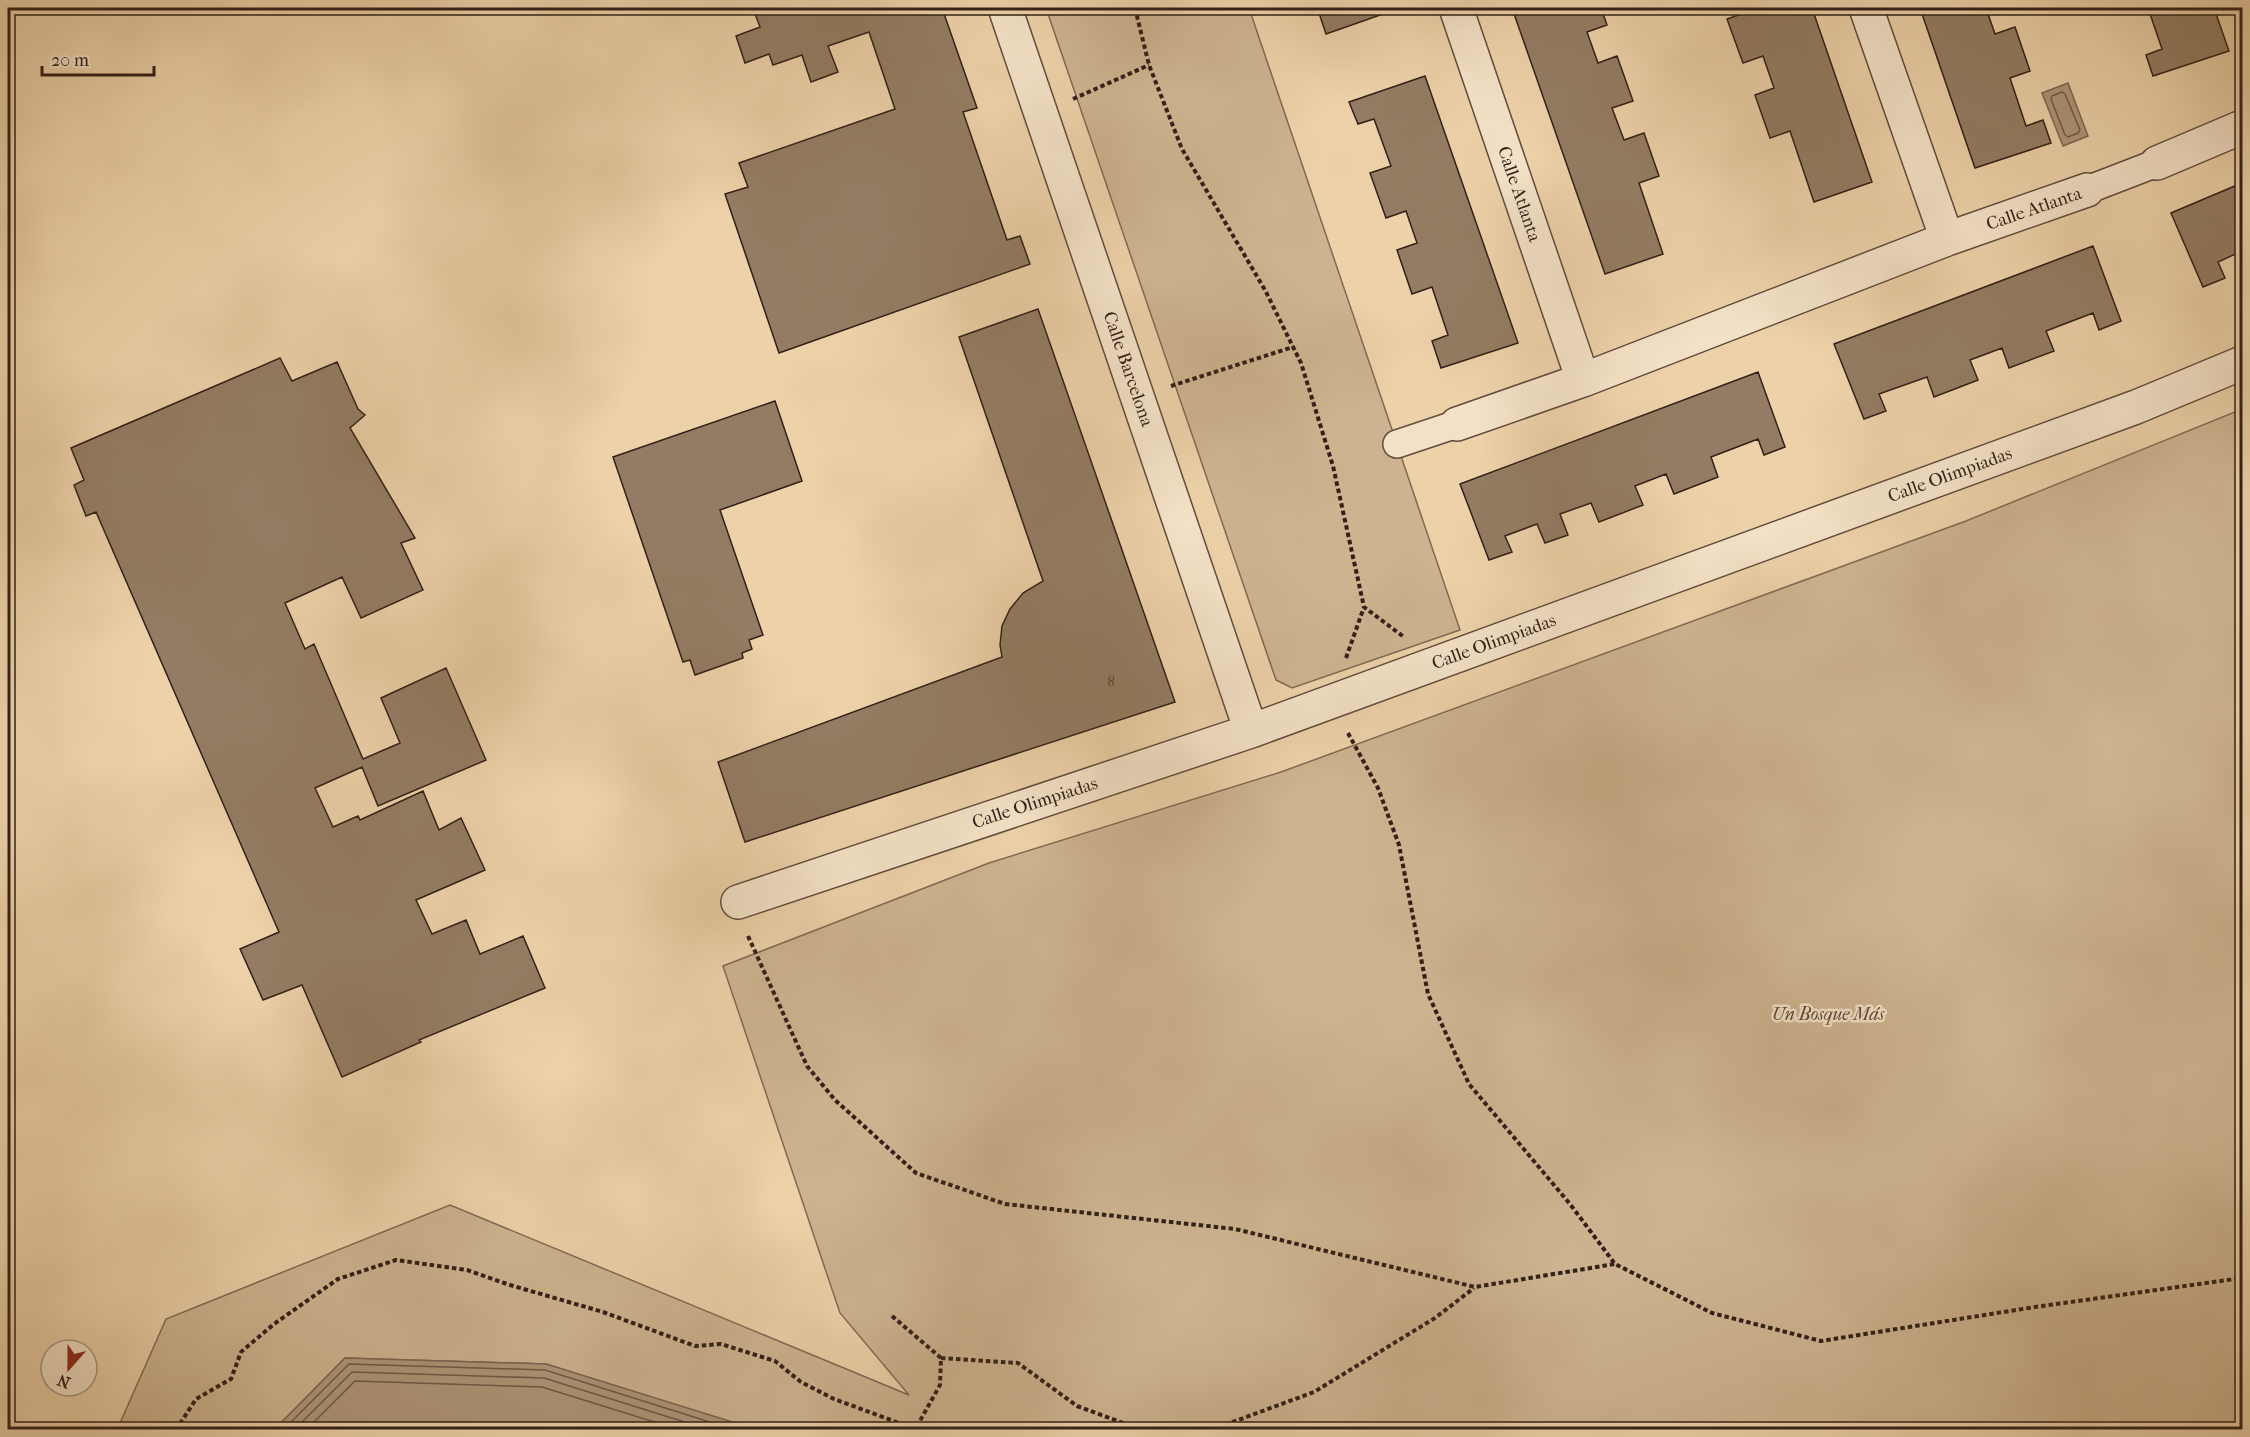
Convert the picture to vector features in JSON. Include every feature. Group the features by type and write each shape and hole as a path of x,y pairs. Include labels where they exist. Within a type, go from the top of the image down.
{"street":[{"name":"Calle Barcelona","path":"1005,8 1251,731"},
{"name":"Calle Atlanta","path":"1456,8 1583,380"},
{"path":"1866,8 1947,239"},
{"path":"2157,163 2242,127"},
{"name":"Calle Atlanta","path":"1397,444 1583,380 1947,239 2121,178 2157,163"},
{"name":"Calle Olimpiadas","path":"738,902 1251,731 2136,408 2242,363"}],"path":[{"path":"1135,8 1149,65 1182,149 1265,290 1301,363 1334,466 1365,607 1438,663"},
{"path":"1041,114 1149,65"},
{"path":"1137,396 1293,347"},
{"path":"1330,702 1378,788 1399,844 1428,994 1469,1084 1570,1204 1615,1264 1712,1313 1821,1341 2035,1307 2242,1278"},
{"path":"738,902 746,932 807,1066 835,1100 916,1173 1005,1204 1235,1229 1475,1287 1615,1264"},
{"path":"176,1430 196,1399 231,1379 241,1352 274,1324 338,1278 396,1260 467,1270 603,1312 695,1346 722,1344 775,1361 801,1382 834,1399 917,1429 940,1385 940,1358"},
{"path":"1211,1430 1314,1392 1435,1318 1475,1287"},
{"path":"892,1316 940,1358 1018,1363 1077,1406 1142,1430"}],"green space":[{"path":"1046,8 1249,8 1460,630 1292,688 1276,680"},
{"name":"Un Bosque Más","path":"2242,409 2242,1429 755,1430 546,1364 345,1358 275,1429 117,1430 166,1319 450,1205 909,1395 840,1313 723,966 989,863 1281,772 1966,521"}],"water":[{"path":"2068,83 2088,136 2063,146 2042,93"},
{"path":"345,1358 546,1364 755,1429 275,1429"}],"building":[{"path":"753,8 942,8 977,108 963,112 1007,240 1020,236 1030,264 779,353 725,194 748,187 739,163 895,109 869,32 828,46 838,72 811,82 802,55 773,65 769,54 745,63 736,36 760,27"},
{"path":"1400,8 1326,34 1318,10"},
{"path":"1512,8 1601,8 1607,25 1587,32 1598,63 1617,56 1633,101 1612,108 1624,140 1644,133 1659,176 1639,183 1663,254 1605,274"},
{"path":"1746,8 1812,8 1872,182 1814,202 1790,131 1770,138 1755,95 1774,88 1763,56 1743,63 1727,19 1747,12"},
{"path":"1920,8 1986,8 1995,34 2015,27 2030,71 2010,78 2026,126 2043,120 2051,143 1975,168"},
{"path":"2148,8 2214,8 2229,51 2153,76 2146,55 2162,49"},
{"path":"1425,76 1518,343 1441,368 1432,341 1448,335 1432,287 1412,294 1397,250 1417,243 1406,211 1386,218 1370,173 1391,166 1374,119 1358,124 1349,102"},
{"path":"2242,183 2242,251 2218,262 2225,278 2203,287 2171,213"},
{"path":"2093,246 2121,321 2099,330 2093,313 2046,331 2054,351 2009,368 2002,348 1970,360 1978,380 1934,397 1927,377 1879,394 1886,411 1864,419 1834,344"},
{"path":"1038,309 1175,702 745,842 718,762 1002,657 1000,645 1002,626 1010,609 1023,593 1043,581 959,337"},
{"path":"280,358 292,381 337,362 358,409 365,415 350,428 415,538 401,543 423,590 361,618 342,577 285,603 305,649 314,644 363,759 400,743 381,698 446,668 486,760 378,806 362,767 315,788 333,827 358,816 360,820 423,791 439,830 461,818 485,870 416,900 432,934 466,920 480,954 523,936 545,988 419,1040 421,1042 342,1077 302,985 263,1000 240,949 279,932 96,512 86,516 74,485 84,480 71,448"},
{"path":"1758,372 1785,447 1764,455 1758,439 1711,457 1718,477 1674,494 1666,474 1635,486 1643,505 1599,522 1591,503 1560,514 1568,535 1545,543 1537,524 1505,536 1512,552 1489,560 1460,484"},
{"path":"775,401 802,481 720,510 763,635 749,640 752,649 742,653 743,658 695,675 690,660 683,662 613,457"}]}
